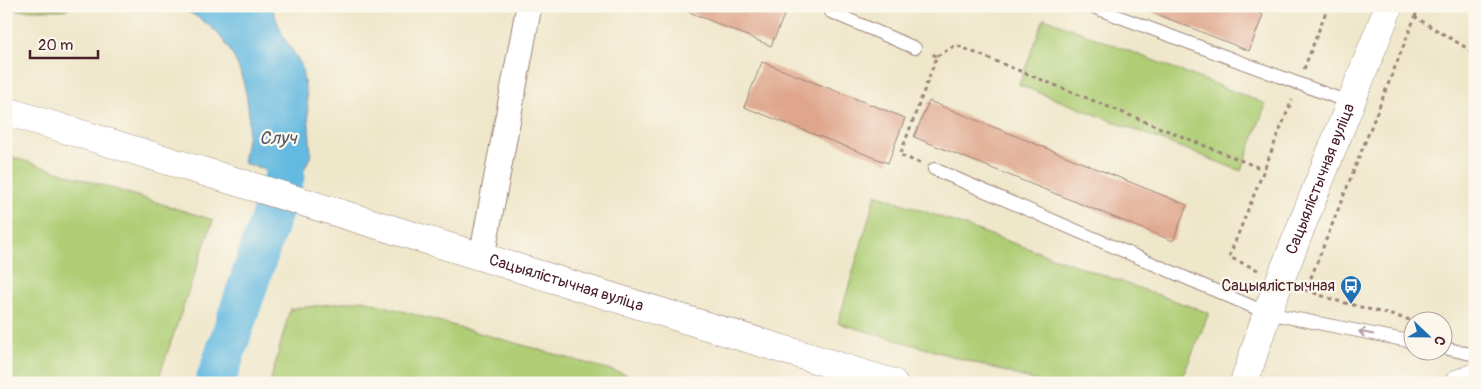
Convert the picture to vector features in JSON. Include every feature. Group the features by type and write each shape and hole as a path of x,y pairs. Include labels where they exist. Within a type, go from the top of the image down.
{"main road":[{"name":"Сацыялістычная вуліца","path":"1244,383 1267,313 1389,6"},
{"path":"6,111 482,256"},
{"name":"Сацыялістычная вуліца","path":"482,256 893,383"},
{"path":"1459,383 1475,377"}],"street":[{"name":"Сацыялістычная вуліца","path":"482,256 530,6"}],"lane":[{"path":"832,6 831,12 914,48"},
{"path":"1090,6 1351,103"},
{"path":"934,169 1267,313 1404,340"},
{"path":"1454,350 1475,355"}],"path":[{"path":"1415,17 1419,6"},
{"path":"934,169 900,155 937,56 956,45 1262,169"},
{"path":"914,48 937,56"},
{"path":"1306,290 1334,300 1404,318"}],"green space":[{"path":"6,6 74,6 65,10 8,10"},
{"path":"1044,18 1266,104 1241,171 1019,85"},
{"path":"6,155 213,220 157,383 6,383"},
{"path":"876,194 1209,313 1180,383 1044,383 838,323"},
{"path":"363,300 655,383 270,383 290,309"}],"water":[{"name":"Случ","path":"173,6 271,6 284,38 301,64 307,97 311,155 302,174 285,175 243,163 249,116 247,97 237,63 229,48 206,23 191,13"}],"building":[{"path":"675,6 788,6 771,46"},
{"path":"1242,6 1263,15 1249,51 1139,7"},
{"path":"762,62 905,118 888,163 744,107"},
{"path":"929,101 1187,205 1173,241 914,137"}],"waterway":[{"name":"Случ","path":"215,383 285,175 281,120"}],"place":[{"name":"Сацыялістычная","path":"1351,305"}]}
